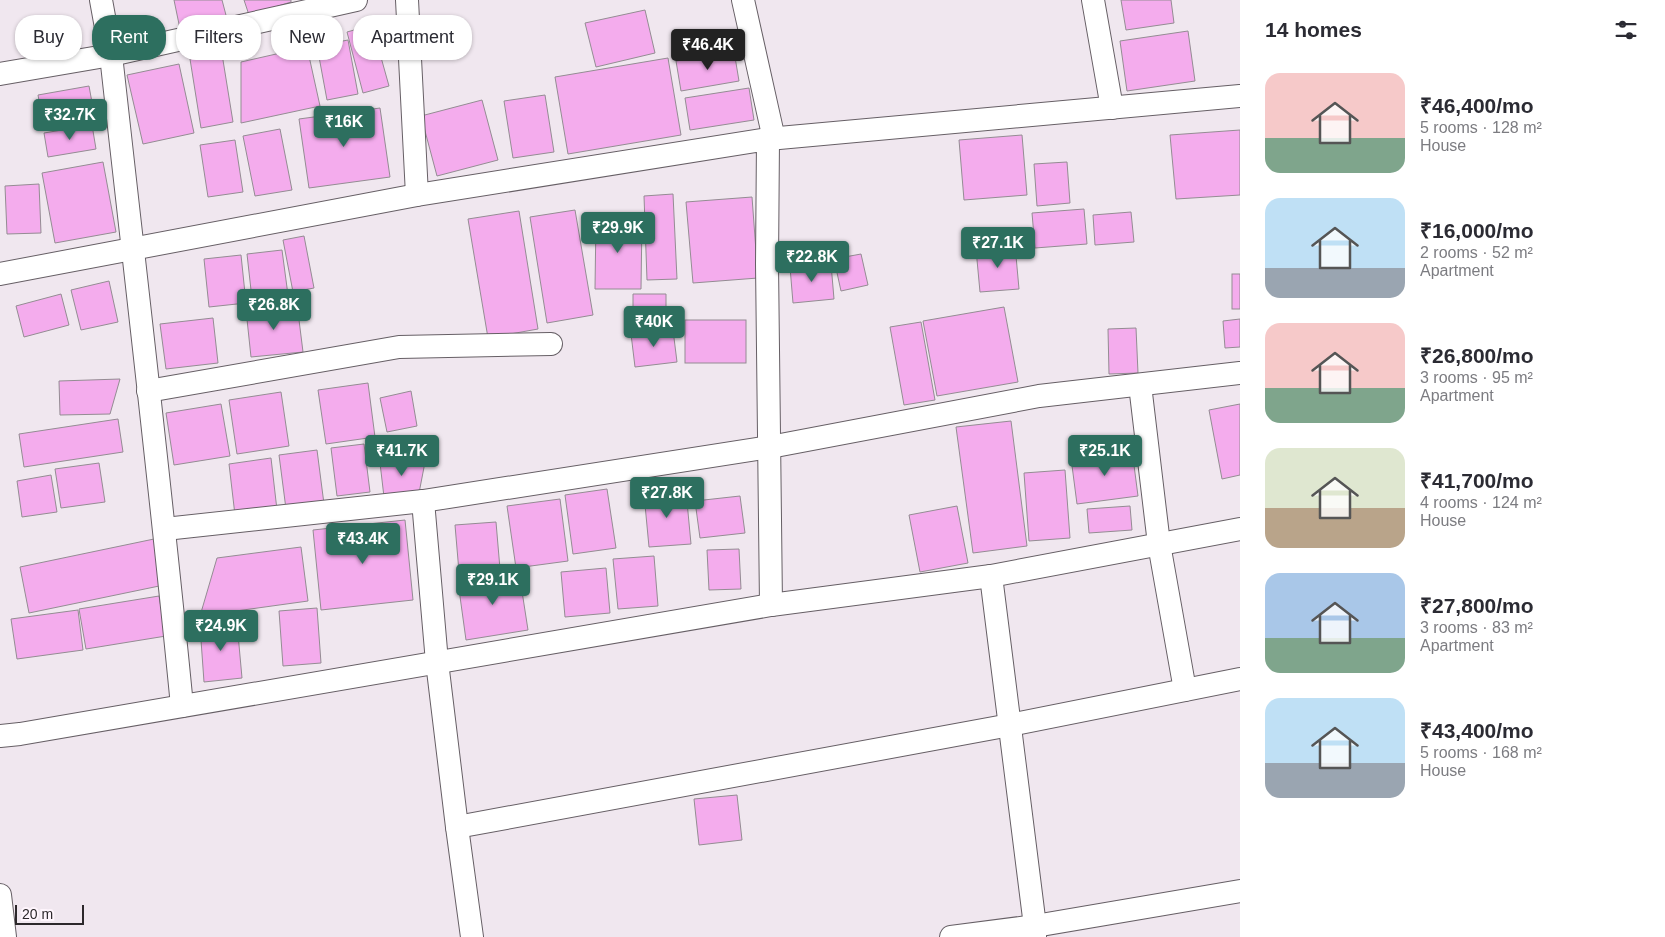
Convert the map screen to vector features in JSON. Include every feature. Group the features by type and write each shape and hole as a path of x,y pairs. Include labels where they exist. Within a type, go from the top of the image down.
{"street":[{"path":"102,0 104,15"},
{"path":"166,43 356,0"},
{"path":"407,0 417,195"},
{"path":"744,0 771,139 767,264 771,605"},
{"path":"1093,0 1112,108"},
{"path":"0,74 92,58"},
{"path":"112,60 165,529 182,706"},
{"path":"0,274 417,195 771,139 1240,96"},
{"path":"148,392 399,347 551,344"},
{"path":"165,529 423,500 770,447 1039,396 1240,373"},
{"path":"1140,385 1159,544 1185,690"},
{"path":"423,500 437,662 456,827 472,937"},
{"path":"0,736 771,605 991,576 1240,529"},
{"path":"991,576 1035,932"},
{"path":"456,827 1010,725 1240,679"},
{"path":"951,937 1035,932 1240,891"},
{"path":"0,895 5,937"}],"building":[{"path":"174,0 222,0 226,15 177,15"},
{"path":"244,0 291,0 291,2 249,15"},
{"path":"1121,0 1171,0 1174,23 1126,30"},
{"path":"645,10 655,53 596,67 585,23"},
{"path":"353,30 353,55 347,32"},
{"path":"1188,31 1195,81 1127,91 1120,41"},
{"path":"348,40 358,94 327,100 320,60 343,60 343,41"},
{"path":"734,51 739,81 681,91 676,61"},
{"path":"271,55 271,60 310,60 320,106 241,123 241,62 261,60 261,57"},
{"path":"668,58 681,135 568,154 555,77"},
{"path":"190,60 223,60 233,122 201,128"},
{"path":"354,60 382,60 389,86 363,93"},
{"path":"179,64 194,133 143,144 127,75"},
{"path":"89,86 95,119 44,128 38,95"},
{"path":"749,88 754,120 690,130 685,98"},
{"path":"545,95 554,152 513,158 504,101"},
{"path":"482,100 498,160 437,176 421,116"},
{"path":"380,108 390,177 309,188 299,119"},
{"path":"92,125 96,149 48,157 44,133"},
{"path":"280,129 292,190 255,196 243,136"},
{"path":"1240,130 1240,195 1176,199 1170,135"},
{"path":"1022,135 1027,195 964,200 959,140"},
{"path":"235,140 243,192 208,197 200,145"},
{"path":"103,162 116,232 55,243 42,173"},
{"path":"1067,162 1070,203 1037,206 1034,164"},
{"path":"39,184 41,233 7,234 5,186"},
{"path":"673,194 677,279 647,280 644,196"},
{"path":"752,197 758,278 693,283 686,202"},
{"path":"1084,209 1087,244 1035,248 1032,213"},
{"path":"575,210 593,315 547,323 530,217"},
{"path":"519,211 538,329 488,338 468,219"},
{"path":"1131,212 1134,242 1095,245 1093,215"},
{"path":"596,219 642,219 641,289 595,289"},
{"path":"304,236 314,288 293,292 283,240"},
{"path":"1015,245 1019,289 980,292 976,249"},
{"path":"282,250 288,295 252,299 247,254"},
{"path":"861,254 868,285 841,291 834,259"},
{"path":"241,255 246,303 209,307 204,259"},
{"path":"831,264 834,299 793,303 790,267"},
{"path":"1232,274 1240,274 1240,309 1232,309"},
{"path":"109,281 118,322 81,330 71,290"},
{"path":"61,294 69,325 24,337 16,306"},
{"path":"633,294 666,294 666,318 633,328"},
{"path":"297,304 303,352 251,357 246,310"},
{"path":"1004,307 1018,382 937,396 923,321"},
{"path":"213,318 218,363 166,369 160,324"},
{"path":"1240,319 1240,347 1225,348 1223,321"},
{"path":"685,320 746,320 746,363 685,363"},
{"path":"921,322 935,400 904,405 890,327"},
{"path":"1136,328 1138,373 1109,374 1108,329"},
{"path":"673,330 677,362 635,367 631,334"},
{"path":"120,379 110,414 60,415 59,381"},
{"path":"368,383 375,437 326,444 318,390"},
{"path":"411,391 417,426 387,432 380,398"},
{"path":"281,392 289,446 237,454 229,400"},
{"path":"221,404 230,456 174,465 166,413"},
{"path":"1240,404 1240,475 1222,479 1209,410"},
{"path":"118,419 123,452 24,467 19,434"},
{"path":"1011,421 1027,546 973,553 956,427"},
{"path":"364,444 370,492 337,496 331,448"},
{"path":"317,450 324,504 286,509 279,455"},
{"path":"1132,450 1138,496 1077,504 1071,458"},
{"path":"426,457 419,493 384,497 380,463"},
{"path":"271,458 277,510 235,515 229,464"},
{"path":"99,463 105,502 61,508 55,469"},
{"path":"1065,470 1070,538 1029,541 1024,473"},
{"path":"51,475 57,512 22,517 17,481"},
{"path":"607,489 616,548 573,554 565,495"},
{"path":"686,491 691,544 649,547 644,494"},
{"path":"740,496 745,533 700,538 695,501"},
{"path":"560,499 568,561 516,568 507,506"},
{"path":"957,506 968,563 920,572 909,515"},
{"path":"1130,506 1132,530 1089,533 1087,509"},
{"path":"405,520 413,600 321,610 313,530"},
{"path":"496,522 500,569 459,572 455,525"},
{"path":"154,539 164,585 29,613 20,567"},
{"path":"301,547 308,601 200,616 217,558"},
{"path":"739,549 741,589 709,590 707,550"},
{"path":"654,556 658,606 618,609 613,559"},
{"path":"606,568 610,613 565,617 561,572"},
{"path":"519,572 528,630 466,640 458,582"},
{"path":"159,596 166,636 86,649 79,609"},
{"path":"317,608 321,663 283,666 279,611"},
{"path":"78,610 83,650 17,659 11,619"},
{"path":"237,623 242,678 204,682 200,626"},
{"path":"737,795 742,840 699,845 694,799"}]}
